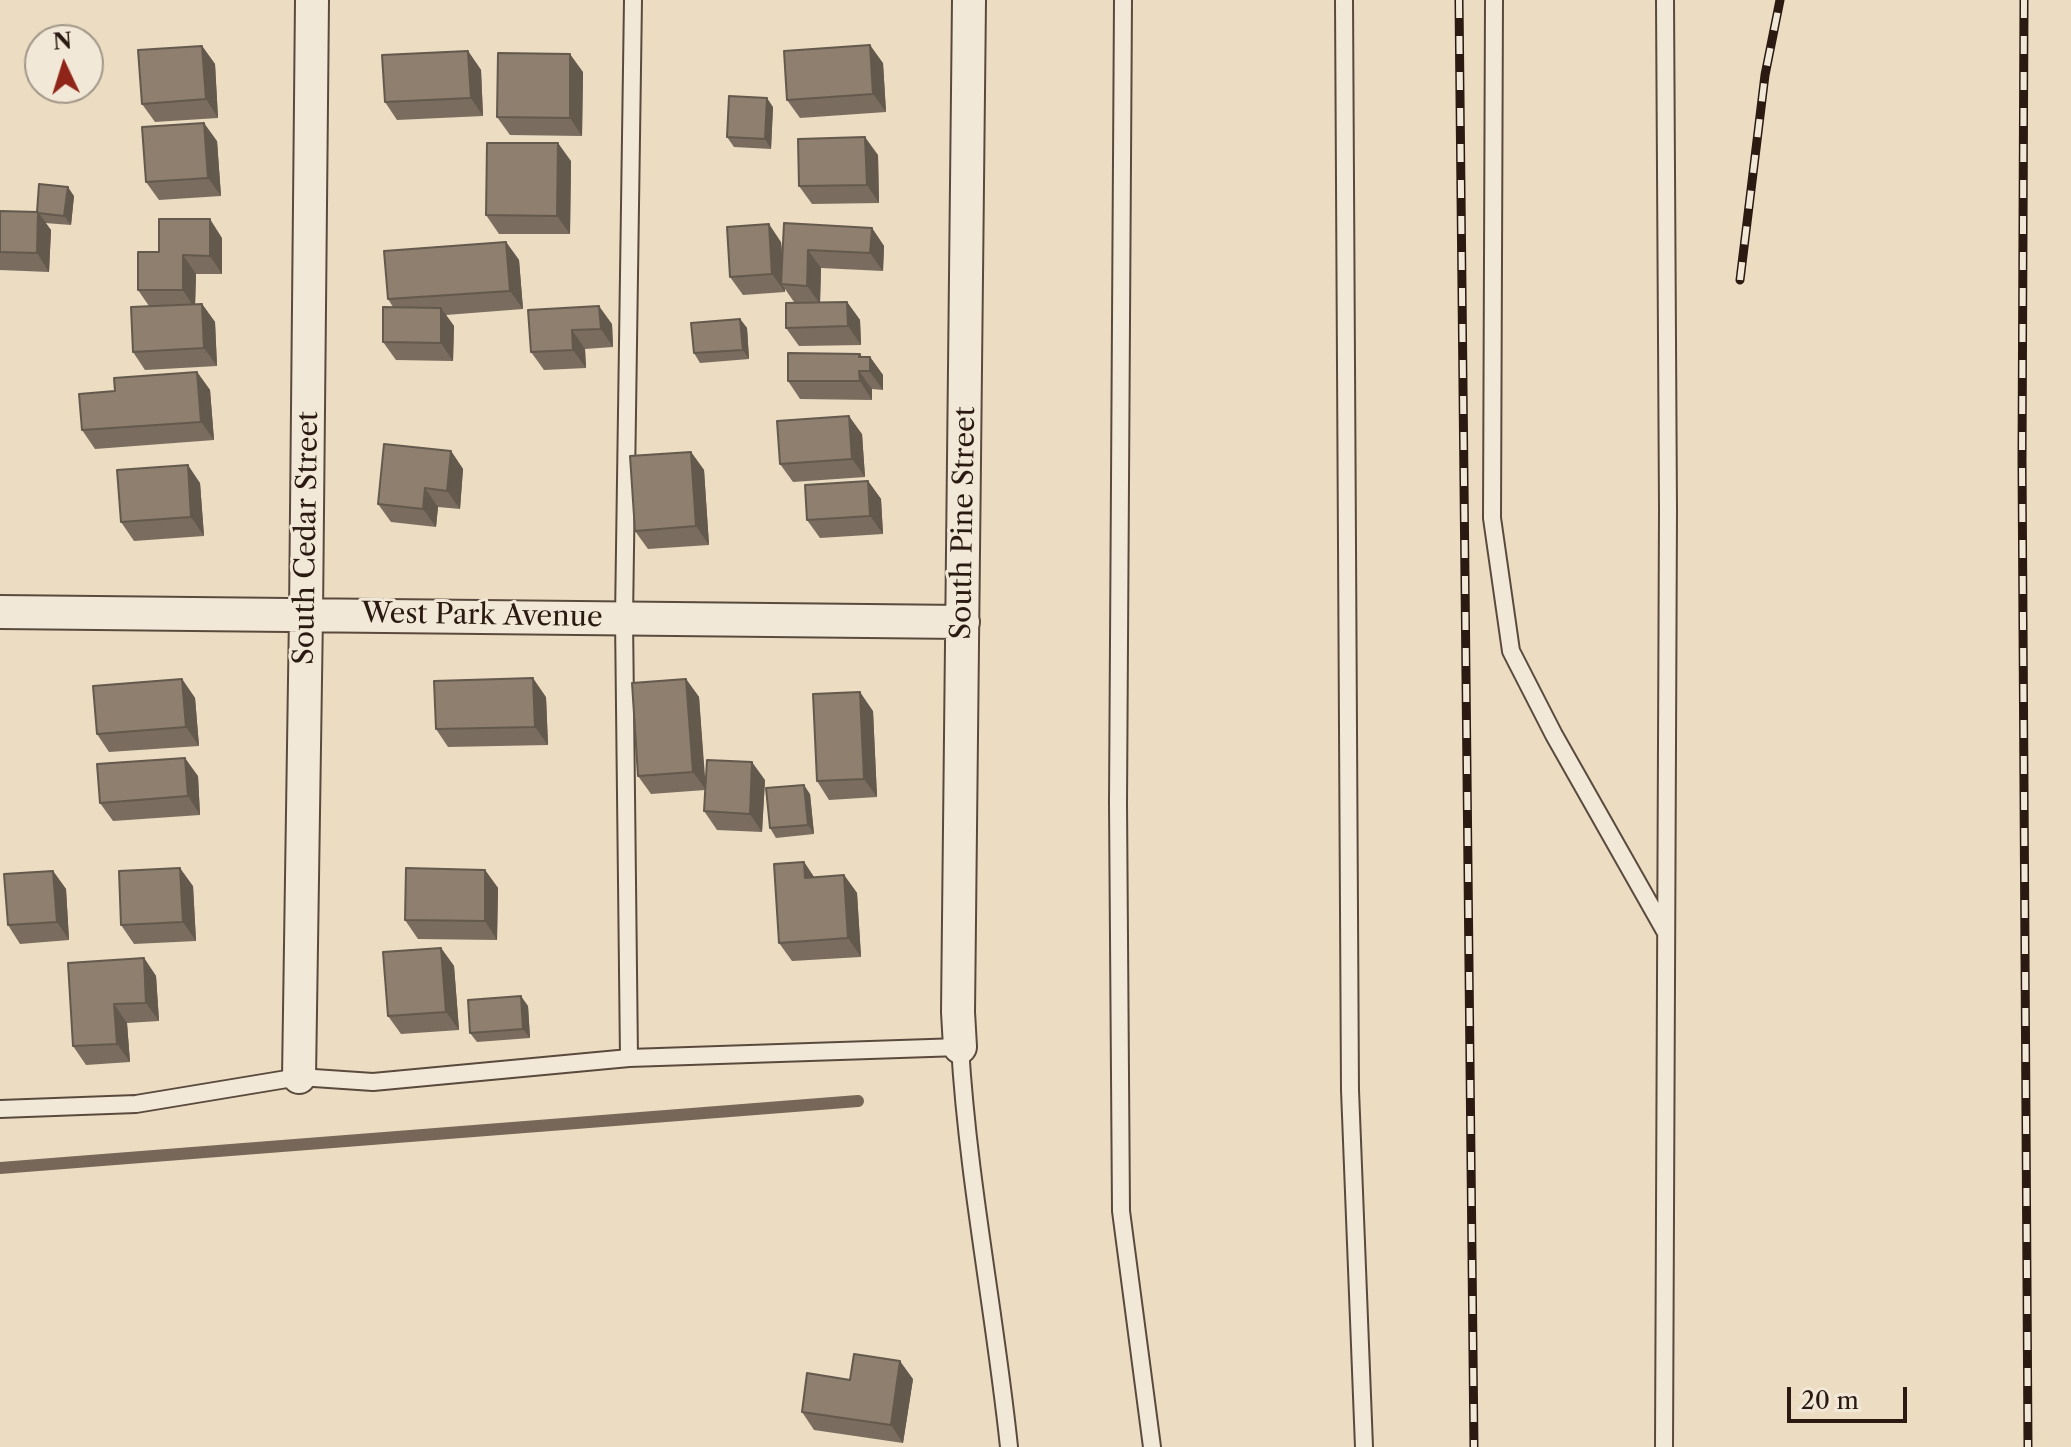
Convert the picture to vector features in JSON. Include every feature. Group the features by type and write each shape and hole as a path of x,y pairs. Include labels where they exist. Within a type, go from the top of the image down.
{"street":[{"name":"South Cedar Street","path":"299,1077 312,0"},
{"name":"South Pine Street","path":"960,1047 969,0"},
{"name":"West Park Avenue","path":"0,612 963,622"}],"lane":[{"path":"629,1058 624,618 633,0"},
{"path":"1123,0 1118,802 1121,1211 1152,1447"},
{"path":"1344,0 1350,1090 1364,1447"},
{"path":"1494,0 1492,518 1511,651 1554,735 1666,932"},
{"path":"1664,1447 1668,493 1665,0"},
{"path":"0,1109 136,1104 299,1077 373,1082 629,1058 960,1047 977,1219 1009,1447"}],"building":[{"path":"870,45 873,94 787,100 784,51"},
{"path":"202,46 206,99 142,104 138,50"},
{"path":"468,51 471,98 385,102 382,55"},
{"path":"498,53 570,54 570,118 497,117"},
{"path":"729,96 767,98 765,139 727,137"},
{"path":"204,123 208,178 146,182 142,127"},
{"path":"865,137 867,185 799,186 798,139"},
{"path":"487,143 558,143 557,216 486,215"},
{"path":"39,184 68,187 64,216 37,212"},
{"path":"0,211 38,212 37,253 0,252"},
{"path":"159,219 210,219 210,256 183,255 183,290 138,290 138,252 159,252"},
{"path":"784,223 872,228 870,253 808,250 807,286 781,284"},
{"path":"769,224 772,274 730,277 727,227"},
{"path":"506,242 510,291 388,299 384,251"},
{"path":"847,302 848,326 786,328 786,303"},
{"path":"202,304 204,348 133,352 131,307"},
{"path":"599,306 601,329 572,330 573,350 531,352 528,310"},
{"path":"383,307 441,308 441,343 383,342"},
{"path":"740,319 743,350 694,353 691,323"},
{"path":"788,353 860,354 859,357 870,357 870,371 859,371 860,381 788,381"},
{"path":"197,372 201,422 82,430 79,394 115,391 114,378"},
{"path":"849,416 852,459 780,464 777,421"},
{"path":"384,444 451,451 447,491 425,488 423,509 378,504"},
{"path":"691,452 696,526 635,531 630,456"},
{"path":"188,465 191,517 121,522 117,470"},
{"path":"868,481 870,516 807,520 805,485"},
{"path":"533,678 535,727 436,729 434,681"},
{"path":"182,679 186,727 97,734 93,686"},
{"path":"686,679 693,772 638,776 632,683"},
{"path":"860,692 864,779 817,781 813,694"},
{"path":"185,758 188,796 100,803 97,764"},
{"path":"707,760 752,762 750,814 704,811"},
{"path":"804,785 808,825 770,828 766,788"},
{"path":"804,862 805,878 844,875 848,938 779,943 774,864"},
{"path":"180,868 183,922 121,925 119,871"},
{"path":"406,868 485,870 485,921 405,920"},
{"path":"53,871 57,922 8,925 4,874"},
{"path":"441,948 446,1012 388,1016 383,952"},
{"path":"144,958 146,1003 114,1004 117,1044 73,1046 68,963"},
{"path":"521,996 523,1029 470,1033 468,1000"},
{"path":"854,1354 900,1361 891,1425 802,1412 807,1373 850,1380"}],"waterway":[{"path":"0,1168 858,1101"}],"railway":[{"path":"1459,0 1474,1447"},
{"path":"1740,280 1765,75 1780,0"},
{"path":"2024,0 2022,460 2028,1447"}]}
